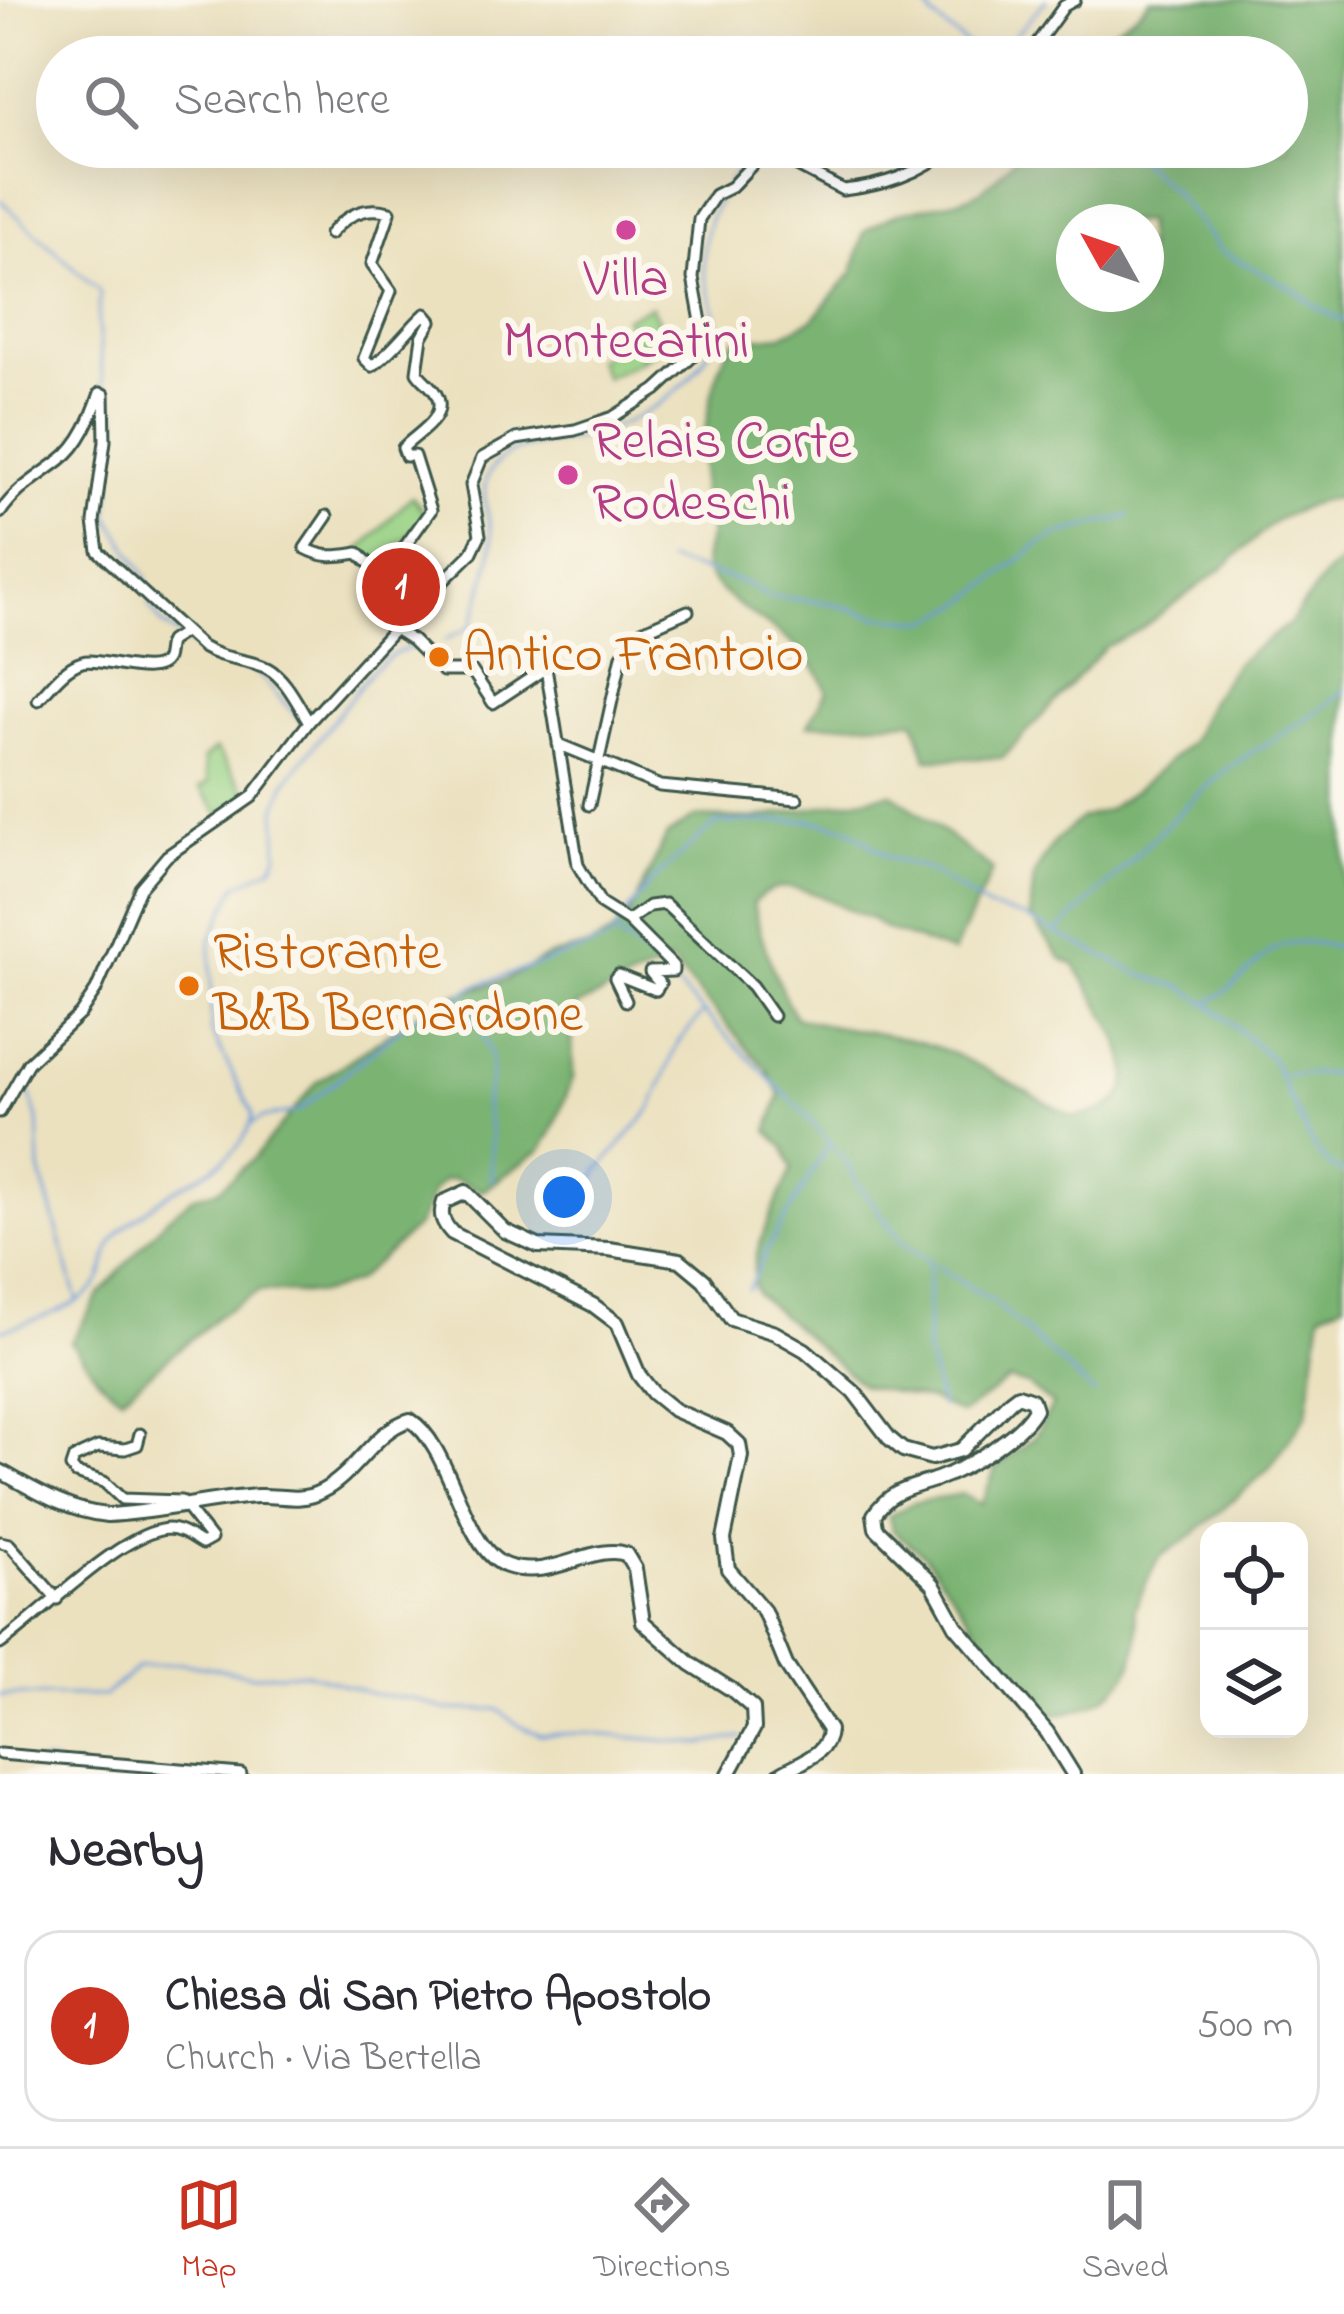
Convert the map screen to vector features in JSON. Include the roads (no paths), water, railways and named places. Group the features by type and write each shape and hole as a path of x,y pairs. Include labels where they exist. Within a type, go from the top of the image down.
{"main road":[{"path":"780,1774 827,1744 830,1730 786,1665 764,1610 728,1569 724,1539 740,1444 728,1433 695,1421 661,1400 639,1375 617,1323 592,1305 452,1233 442,1214 450,1197 466,1192 495,1223 538,1246 609,1249 680,1260 704,1280 731,1318 776,1333 843,1382 903,1450 932,1458 962,1450 1018,1395 1032,1400 1035,1408 1030,1419 1014,1432 959,1469 892,1494 874,1514 876,1528 933,1583 956,1626 1047,1732 1073,1774"},
{"path":"0,1471 86,1513 130,1514 260,1496 309,1497 332,1486 388,1432 410,1420 428,1436 485,1548 500,1564 531,1570 556,1568 609,1552 626,1554 635,1569 643,1622 753,1708 754,1728 729,1774"}],"street":[{"path":"1042,36 1064,6 1075,0"},
{"path":"0,1112 28,1063 80,1014 96,990 140,888 181,844 252,797 309,722 479,543 471,485 482,458 516,440 575,430 613,417 656,390 691,358 702,327 692,278 698,219 746,168"},
{"path":"800,168 843,190 920,168"},
{"path":"327,517 305,548 334,558 358,553 376,569 404,549 430,510 414,456 406,456 403,448 440,408 436,393 417,372 422,337 431,321 423,314 410,334 396,341 378,364 366,363 365,350 391,291 372,264 390,212 366,210 348,216 330,234"},
{"path":"0,513 28,479 69,451 89,422 100,392 104,394 94,522 98,551 184,632 217,656 264,666 276,674 309,722"},
{"path":"404,549 436,591"},
{"path":"589,805 596,761 629,641 654,623 688,611"},
{"path":"394,629 443,671 472,671 493,703 545,668 578,865 601,904 628,921 673,970 650,972 660,983 656,990 618,974 615,978 626,1001"},
{"path":"38,700 68,670 86,660 126,667 159,665 166,659 170,641 184,632"},
{"path":"557,744 674,789 797,799"},
{"path":"628,921 649,906 665,904 752,986 773,1016"},
{"path":"0,1644 116,1553 151,1533 175,1529 206,1544 211,1539 182,1501 122,1499 104,1482 71,1467 74,1458 98,1447 137,1445 140,1434"},
{"path":"0,1542 9,1544 57,1598"},
{"path":"4,1774 3,1756 241,1774"}],"waterway":[{"path":"922,0 933,17 956,36"},
{"path":"1014,36 1046,0"},
{"path":"728,183 740,168"},
{"path":"844,168 883,168"},
{"path":"1148,168 1221,251 1344,320"},
{"path":"445,640 470,627 483,588 492,547 484,496 493,467 523,448 581,438 647,412 684,384 711,347 716,316 704,250 721,197"},
{"path":"0,200 100,292 103,383 117,414 108,515 146,577 146,588"},
{"path":"667,561 749,584 767,596 831,603 878,617 929,621 964,603 1041,543 1129,516"},
{"path":"148,604 163,625 216,662 256,671 301,721"},
{"path":"0,1331 58,1311 87,1295 124,1228 238,1147 253,1114 211,1031 211,939 236,886 272,867 278,855 276,809 286,782 373,669 413,646"},
{"path":"1057,932 1220,775 1344,690"},
{"path":"625,915 651,882 716,823 811,820 848,828 890,858 929,870 988,908 1021,916 1144,976 1184,988 1210,1005 1271,1058 1315,1150 1344,1173"},
{"path":"252,1124 299,1111 415,1016 472,987 606,941 619,923"},
{"path":"617,935 656,964"},
{"path":"1206,1003 1280,946 1317,943 1344,951"},
{"path":"669,978 805,1114 846,1161 905,1246 995,1303 1095,1394"},
{"path":"458,996 483,1034 491,1058 485,1103 492,1181"},
{"path":"578,1214 598,1171 652,1108 678,1042 702,1014"},
{"path":"1280,1075 1344,1073"},
{"path":"25,1080 38,1119 40,1170 77,1299"},
{"path":"748,1289 829,1144"},
{"path":"929,1265 927,1353 941,1407"},
{"path":"0,1695 104,1696 138,1667 183,1663 254,1675 308,1673 372,1694 414,1699 446,1710 497,1709 541,1735 583,1733 702,1744 741,1737"},
{"path":"35,1763 54,1763"},
{"path":"75,1765 95,1774"}],"place":[{"name":"Villa Montecatini","path":"626,230"},
{"name":"Relais Corte Rodeschi","path":"568,475"},
{"name":"Chiesa di San Pietro Apostolo","path":"401,587"},
{"name":"Antico Frantoio","path":"439,657"},
{"name":"Ristorante B&B Bernardone","path":"189,986"}]}
